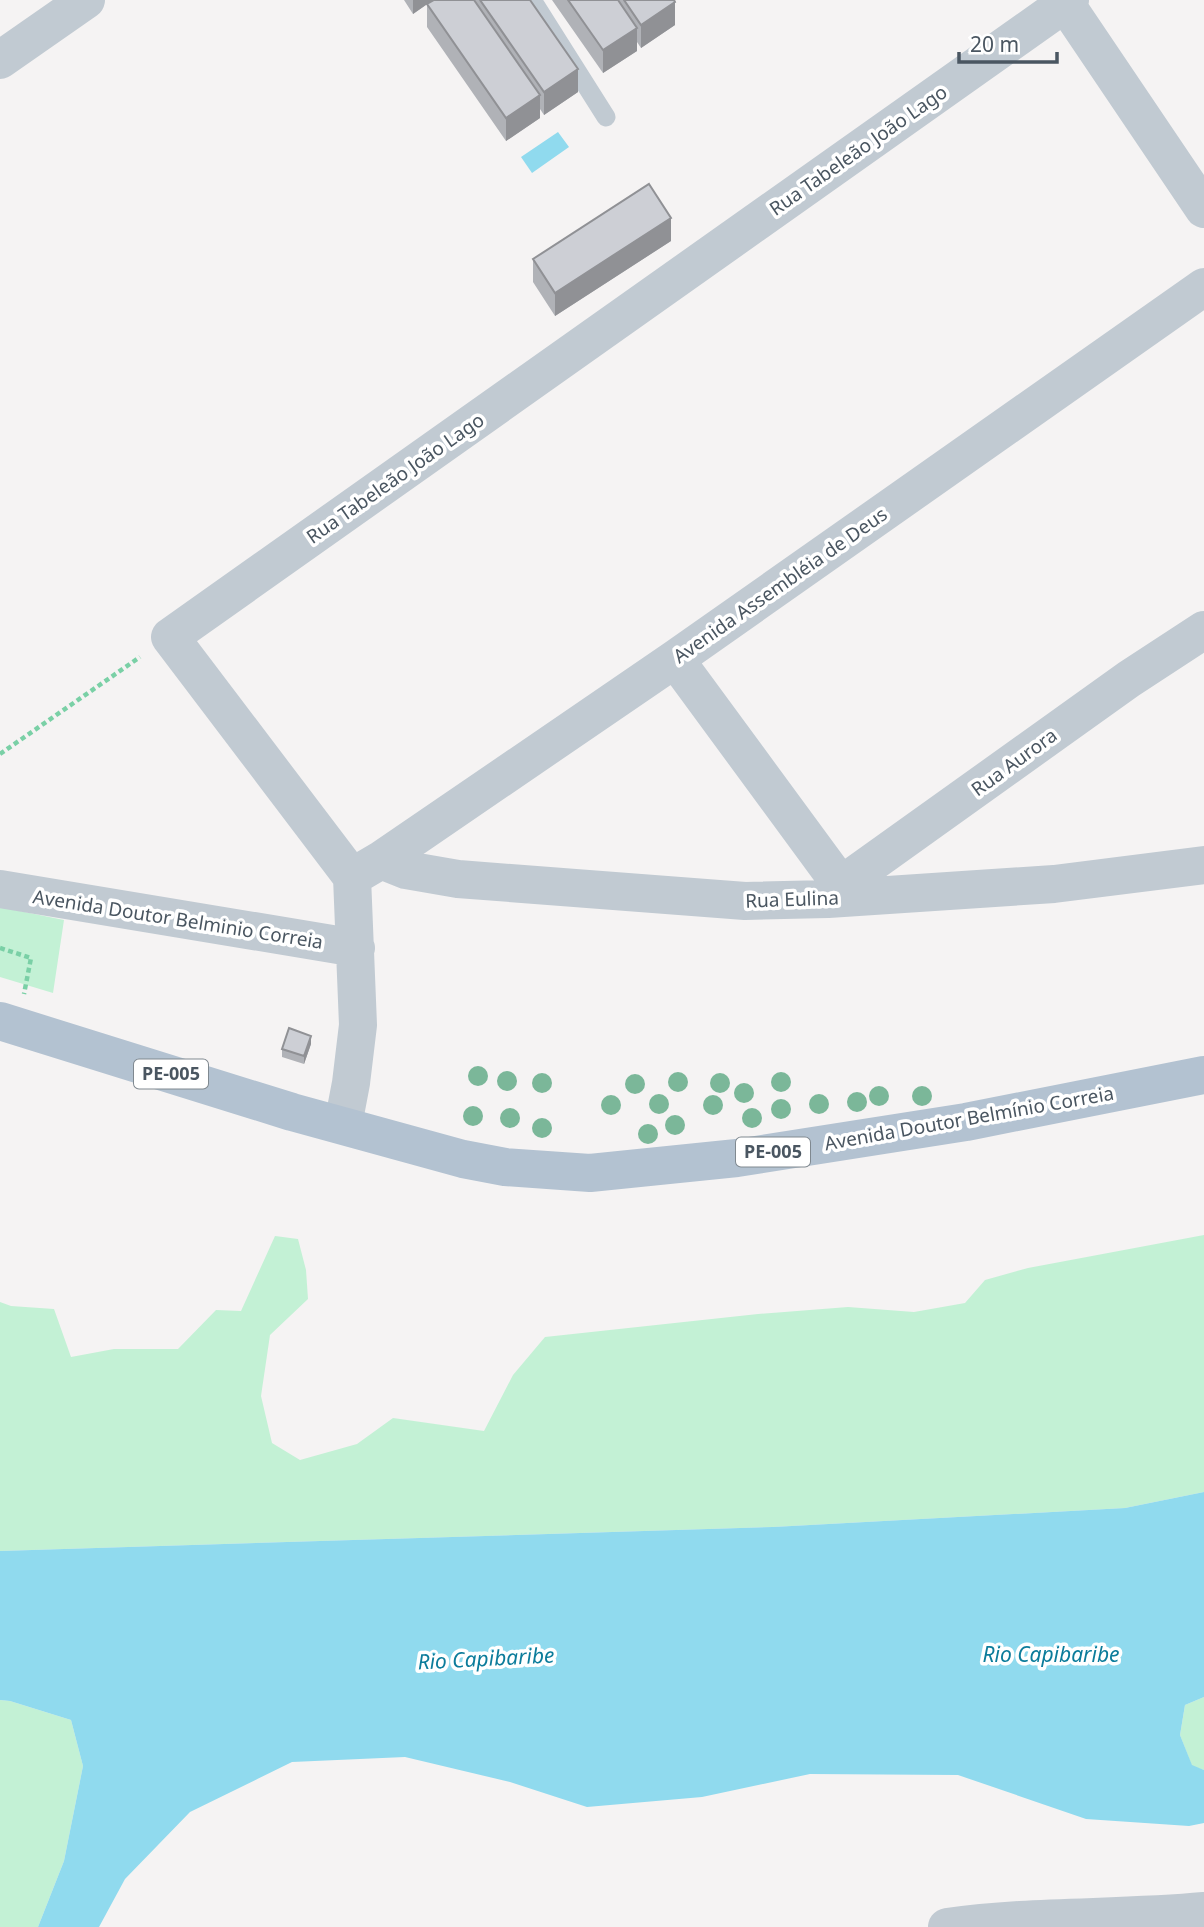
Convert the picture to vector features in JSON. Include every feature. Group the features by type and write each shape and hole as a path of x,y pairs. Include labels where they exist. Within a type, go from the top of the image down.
{"main road":[{"name":"Avenida Doutor Belmínio Correia","path":"9,1023 292,1112 463,1158 505,1167 590,1173 737,1158 965,1122 1204,1075"}],"street":[{"path":"0,60 86,0"},
{"path":"1067,2 1204,209"},
{"name":"Rua Tabeleão João Lago","path":"170,637 1067,2"},
{"name":"Avenida Assembléia de Deus","path":"367,868 675,659 1204,287"},
{"name":"Rua Aurora","path":"835,892 1129,679 1204,630"},
{"path":"170,637 367,868 356,948 357,1039 343,1125"},
{"path":"675,659 835,892"},
{"name":"Rua Eulina","path":"367,868 406,870 458,879 745,901 835,892 1054,884 1204,864"},
{"name":"Avenida Doutor Belminio Correia","path":"0,889 356,948"},
{"path":"947,1927 1041,1919 1204,1911"}],"lane":[{"path":"532,0 606,117"}],"path":[{"path":"0,754 170,637"},
{"path":"0,948 31,958 9,1023"}],"green space":[{"path":"0,907 64,920 53,993 0,977"},
{"path":"1204,1235 1204,1492 1125,1508 773,1527 0,1551 0,1302 11,1306 54,1309 71,1357 114,1349 178,1349 216,1310 241,1311 275,1236 298,1239 306,1270 308,1299 270,1335 261,1396 272,1443 300,1460 357,1444 393,1418 484,1431 513,1375 545,1337 848,1307 914,1312 965,1303 985,1280 1028,1268"},
{"path":"1204,1697 1204,1770 1192,1766 1180,1735 1185,1705"},
{"path":"0,1700 71,1720 83,1766 64,1861 38,1927 0,1927"}],"water":[{"path":"558,132 569,147 532,173 521,157"},
{"name":"Rio Capibaribe","path":"1204,1492 1204,1697 1185,1705 1180,1735 1192,1765 1204,1770 1204,1823 1189,1826 1086,1819 958,1775 810,1774 702,1797 587,1807 510,1782 405,1757 292,1762 190,1812 125,1879 99,1927 38,1927 64,1861 83,1766 71,1720 0,1700 0,1551 773,1527 1125,1508"}],"building":[{"path":"434,0 474,0 540,95 506,118 427,4"},
{"path":"480,0 530,0 578,69 544,92"},
{"path":"568,0 618,0 637,28 603,50"},
{"path":"624,0 674,0 675,2 641,25"},
{"path":"649,184 671,218 555,293 533,259"},
{"path":"289,1028 311,1036 304,1056 282,1049"}]}
